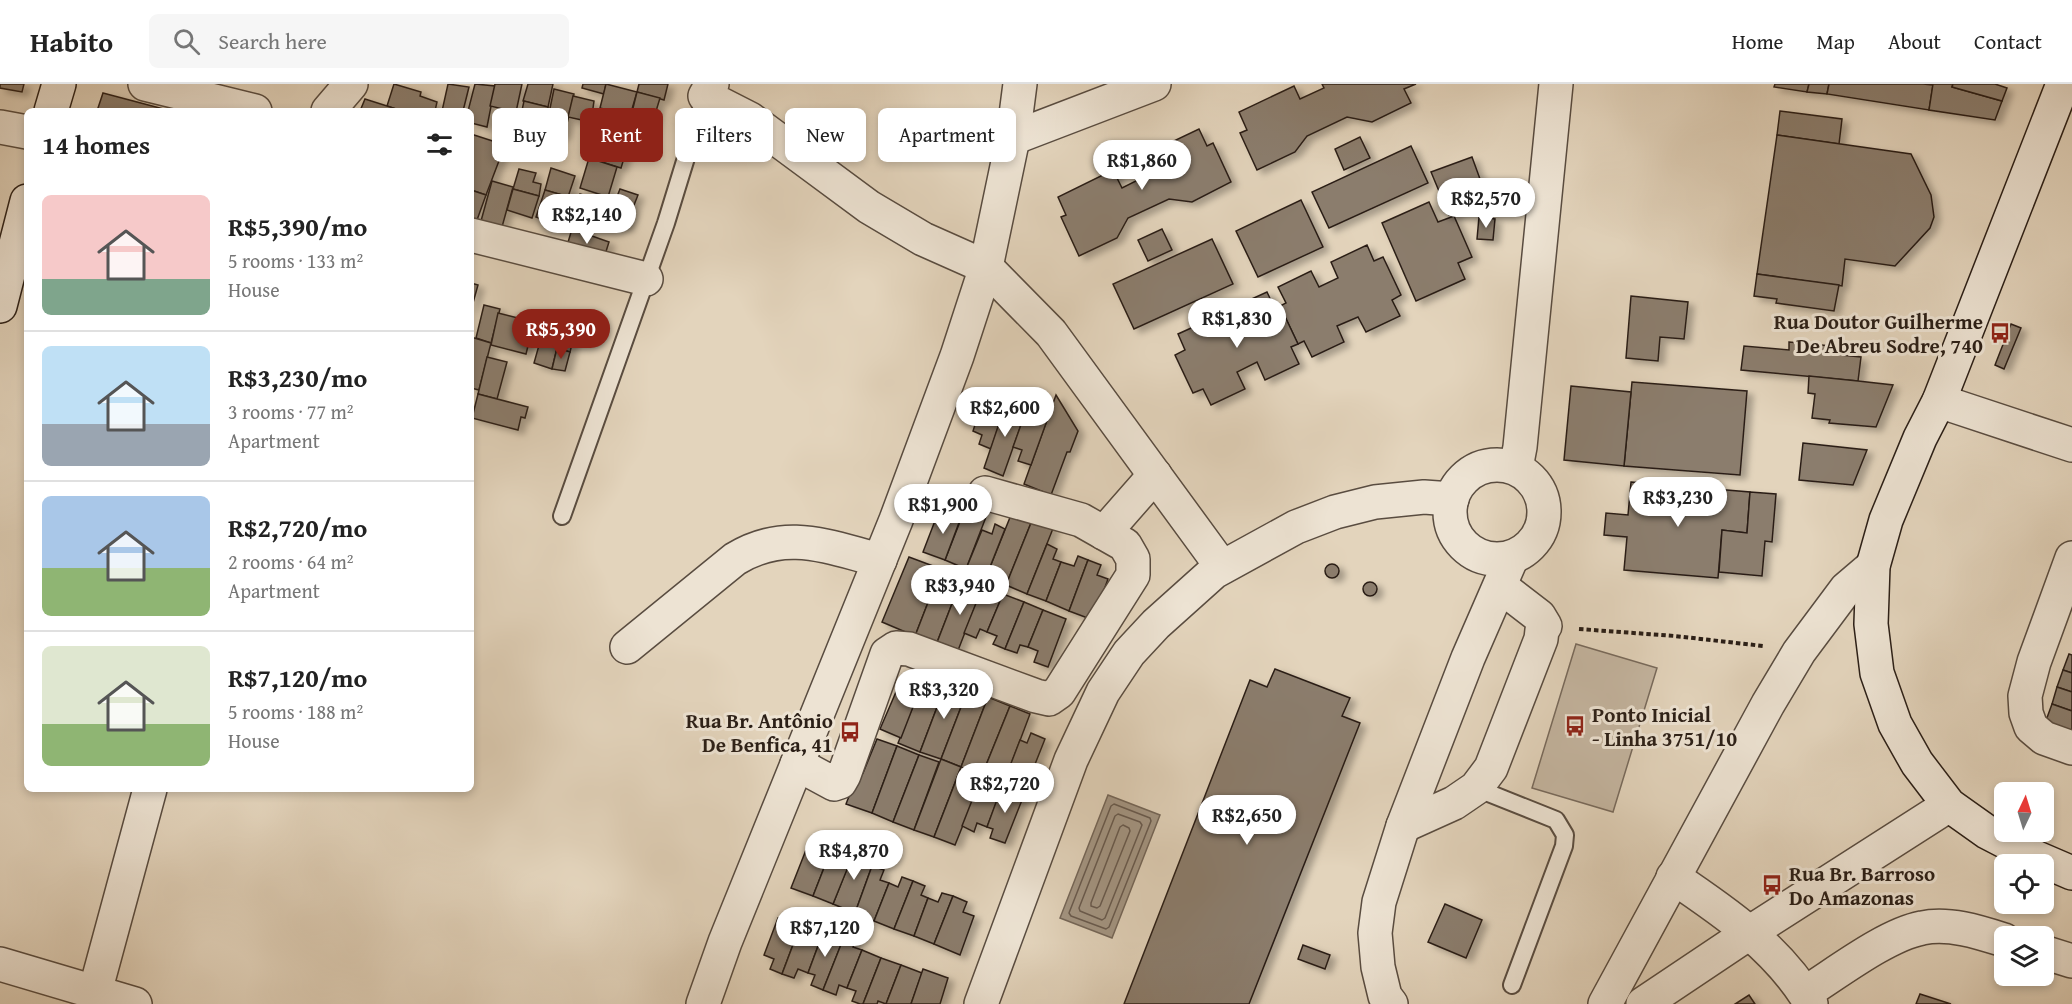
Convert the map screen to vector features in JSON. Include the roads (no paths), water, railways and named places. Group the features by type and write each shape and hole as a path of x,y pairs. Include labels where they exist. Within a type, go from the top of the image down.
{"street":[{"path":"52,108 58,84"},
{"path":"145,84 243,108"},
{"path":"331,108 351,84"},
{"path":"1016,115 1020,84"},
{"path":"1016,137 1154,84"},
{"path":"1516,468 1520,447 1556,84"},
{"path":"2063,84 1939,400 1920,438 1886,520 1873,566 1871,624 1877,673 1895,724 1917,763 1949,805 1987,832 2072,873"},
{"path":"708,90 869,207 923,239 986,267 1051,333 1222,567"},
{"path":"0,127 24,131"},
{"path":"703,1004 725,942 879,560 957,356 986,267 1008,162"},
{"path":"0,306 24,213"},
{"path":"474,237 646,279"},
{"path":"1939,400 2072,445"},
{"path":"1391,1004 1385,996 1378,967 1375,933 1379,903 1404,826 1468,658 1506,571 1534,543 1544,524 1544,503 1539,488 1534,481 1516,468 1506,465 1488,465 1475,470 1459,484 1452,499 1450,515 1452,527 1463,546 1506,571 1545,626 1491,768 1476,788 1454,803 1404,826"},
{"path":"1104,533 1155,475"},
{"path":"797,764 834,784 840,782 887,654 896,648 909,649 1036,696 1049,699 1059,692 1133,575 1133,559 1125,545 1081,520 985,493"},
{"path":"981,1004 1071,760 1103,692 1129,653 1156,624 1214,572 1296,527 1335,512 1375,502 1424,497 1452,499"},
{"path":"627,647 735,559 750,550 789,540 812,543 879,560"},
{"path":"2072,558 2034,662 2025,696 2026,713 2031,727 2044,738 2072,748"},
{"path":"1605,1004 1799,652 1846,589 1873,566"},
{"path":"95,992 149,792"},
{"path":"1643,1004 1949,805"},
{"path":"1673,877 1749,933 1787,969 1808,999 1899,934 1924,927 1950,927 1994,938"},
{"path":"2054,955 2072,961"},
{"path":"0,964 135,1004"}],"lane":[{"path":"562,516 666,223 708,90"},
{"path":"1476,788 1557,820 1565,835 1564,846 1512,985"}],"water":[{"path":"1108,795 1160,815 1112,938 1060,918"}],"place":[{"name":"Rua Doutor Guilherme De Abreu Sodre, 740","path":"2000,333"},
{"name":"Ponto Inicial - Linha 3751/10","path":"1575,726"},
{"name":"Rua Br. Antônio De Benfica, 41","path":"850,732"},
{"name":"Rua Br. Barroso Do Amazonas","path":"1772,885"}]}
